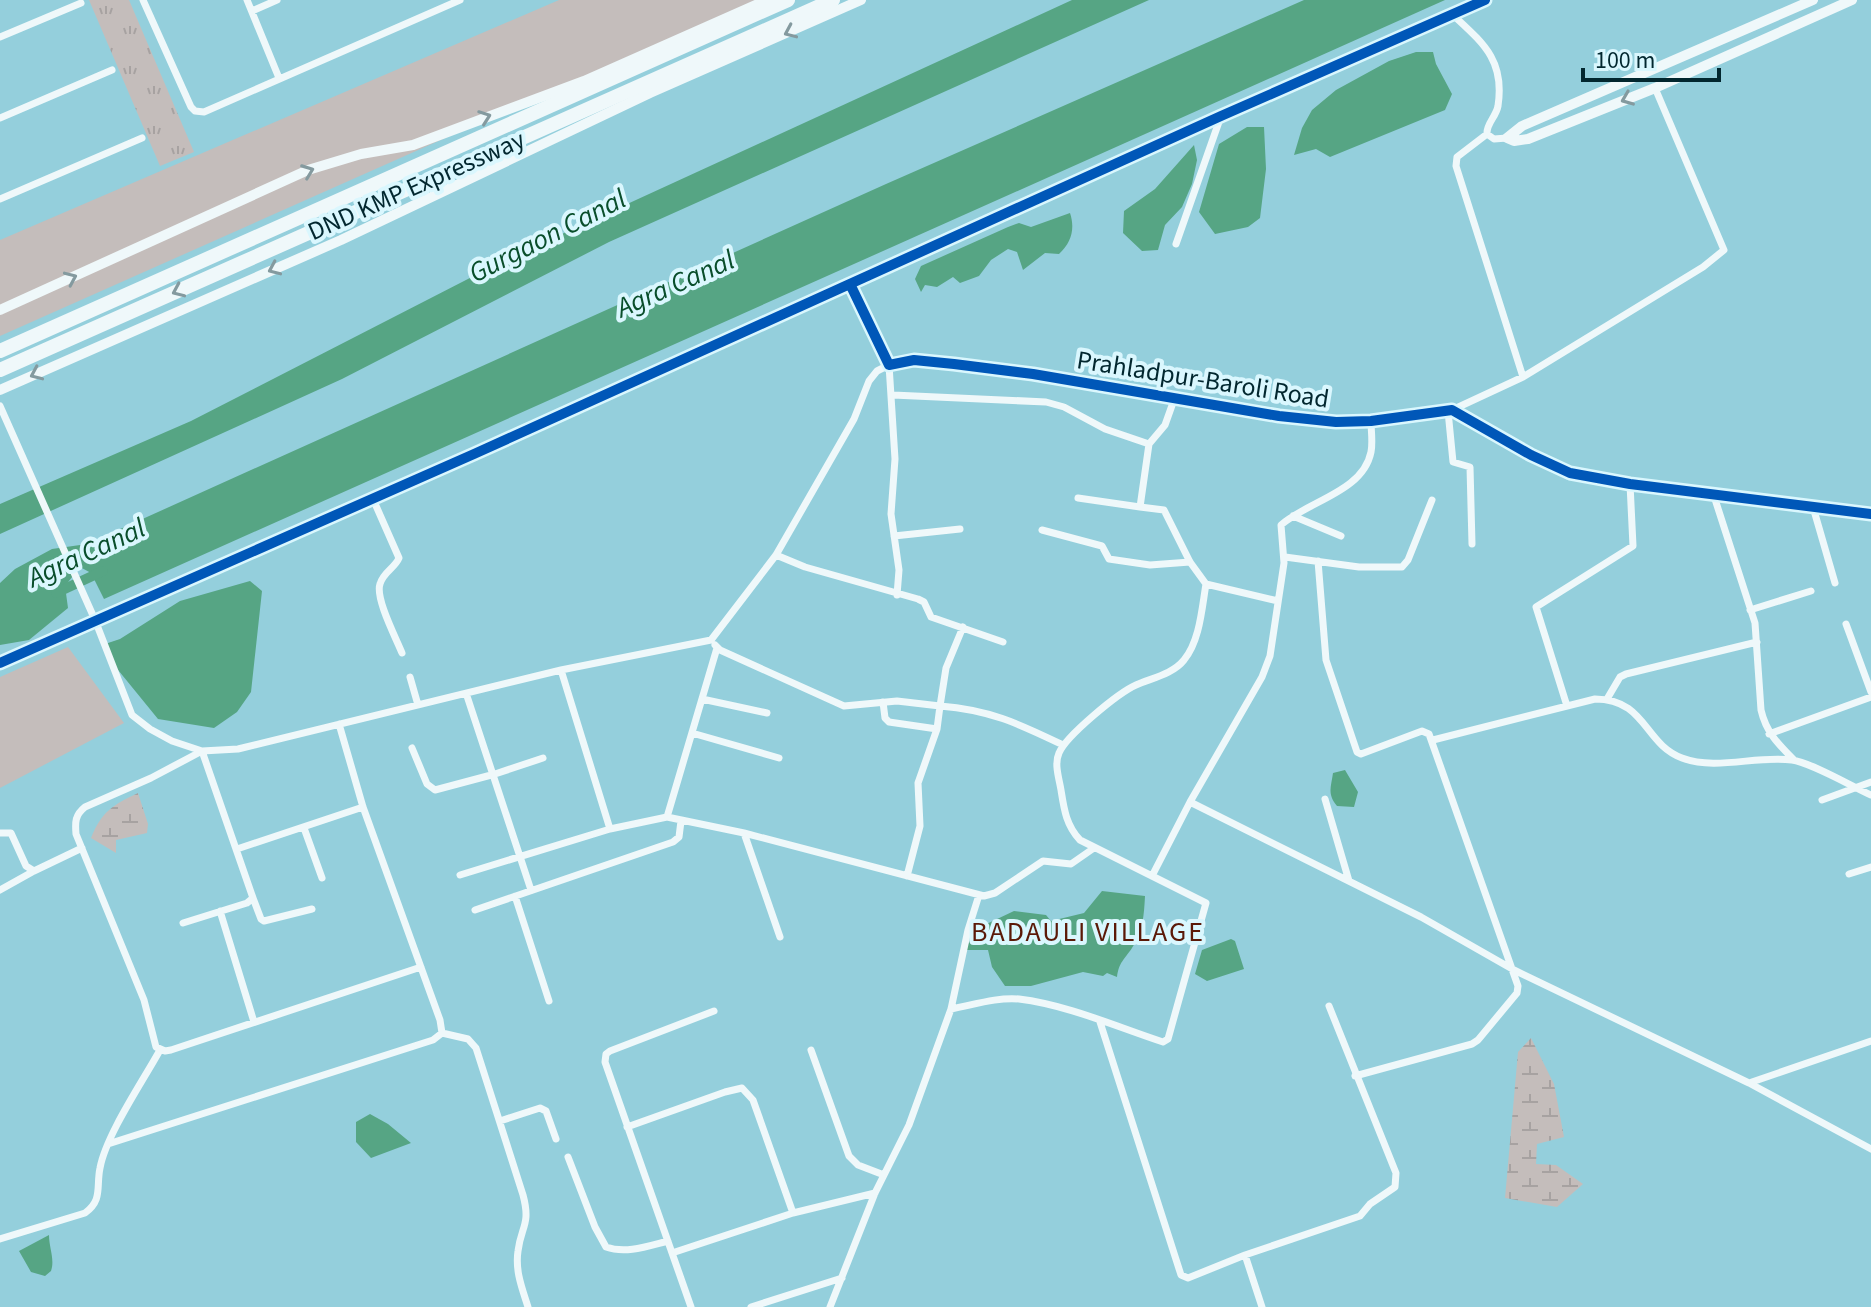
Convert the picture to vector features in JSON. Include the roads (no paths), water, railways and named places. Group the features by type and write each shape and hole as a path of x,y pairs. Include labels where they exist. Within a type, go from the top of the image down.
{"highway":[{"name":"DND KMP Expressway","path":"0,351 788,0"},
{"name":"DND KMP Expressway","path":"0,370 833,0"}],"street":[{"path":"143,0 195,111 204,112 460,0"},
{"path":"247,0 279,78"},
{"path":"252,11 277,0"},
{"path":"0,310 308,170 361,154 413,145 584,81 767,0"},
{"path":"0,390 341,240 624,105 861,0"},
{"path":"0,663 94,617 373,499 1485,0"},
{"path":"1507,138 1522,126 1813,0"},
{"path":"1487,134 1494,139 1528,139 1655,88 1852,0"},
{"path":"0,37 81,3"},
{"path":"1453,15 1481,40 1494,59 1497,73 1497,110 1488,125 1487,134 1457,157 1456,166 1523,377"},
{"path":"0,118 112,70"},
{"name":"Prahladpur-Baroli Road","path":"889,365 914,360 954,364 1279,416 1336,422 1371,421 1450,410 1523,377 1703,267 1724,250 1655,88"},
{"path":"1176,244 1221,116"},
{"path":"0,199 142,138"},
{"path":"850,284 889,365 895,459 891,514 899,570 897,595"},
{"path":"0,406 94,617 132,715 172,741 202,751 238,749 561,670 711,640 776,555 854,419 869,381 877,371 889,365"},
{"path":"893,395 1046,402 1064,407 1105,429 1149,444"},
{"path":"1140,507 1149,444 1165,425 1175,397"},
{"path":"1450,410 1570,473 1630,484 1871,514"},
{"path":"1450,410 1453,462 1470,467 1472,544"},
{"path":"1152,876 1190,802 1262,677 1270,656 1285,557 1281,525 1345,487 1360,474 1372,450 1371,421"},
{"path":"1567,706 1536,607 1633,546 1630,484"},
{"path":"1713,493 1756,628 1761,710 1769,734 1794,760 1871,795"},
{"path":"1078,498 1164,510 1190,562 1206,584 1278,601"},
{"path":"373,499 399,558 398,563 383,577 379,591 402,653"},
{"path":"1285,557 1359,567 1402,567 1408,560 1432,500"},
{"path":"1813,507 1835,583"},
{"path":"1293,516 1341,536"},
{"path":"894,536 960,529"},
{"path":"1042,530 1102,546 1109,559 1150,565 1190,562"},
{"path":"776,555 805,567 921,600 931,617 1003,642"},
{"path":"1318,561 1326,660 1357,752 1361,754 1422,731 1429,734 1518,986 1517,993 1478,1040 1355,1076"},
{"path":"951,1009 1019,999 1163,1042 1168,1039 1206,904 1080,840 1073,833 1064,811 1057,764 1063,745 1117,695 1170,671 1184,660 1198,625 1206,584"},
{"path":"1750,610 1811,591"},
{"path":"1769,734 1871,695 1846,624"},
{"path":"907,876 920,826 918,783 937,729 946,668 963,627"},
{"path":"711,640 717,648 844,706 910,701 966,708 996,714 1063,745"},
{"path":"1607,699 1620,677 1626,674 1757,642"},
{"path":"667,817 717,648"},
{"path":"561,670 610,829"},
{"path":"410,677 418,705"},
{"path":"466,693 531,890"},
{"path":"702,699 767,713"},
{"path":"1433,740 1595,699 1607,699 1635,712 1664,748 1679,757 1706,763 1794,760"},
{"path":"883,702 887,722 937,729"},
{"path":"339,724 363,807 440,1020 442,1033"},
{"path":"692,733 779,758"},
{"path":"412,748 427,784 435,790 543,758"},
{"path":"202,751 85,807 78,813 75,822 82,848 144,1000 156,1047 171,1050 421,967"},
{"path":"202,751 261,919 264,921 312,909"},
{"path":"1822,800 1871,782"},
{"path":"1325,799 1349,881"},
{"path":"1190,802 1421,917 1514,970 1749,1083 1871,1149"},
{"path":"237,849 363,807"},
{"path":"460,875 610,829 667,817 744,833 979,895 995,893 1043,861 1071,864 1094,848"},
{"path":"475,910 673,842 679,837 681,821"},
{"path":"304,828 322,878"},
{"path":"0,833 11,833 26,866 34,871"},
{"path":"744,833 780,937"},
{"path":"0,890 82,848"},
{"path":"1849,874 1871,867"},
{"path":"830,1307 875,1193 909,1125 951,1009 979,895"},
{"path":"515,896 549,1001"},
{"path":"183,923 247,903 253,898"},
{"path":"220,911 254,1022"},
{"path":"1100,1022 1181,1275 1188,1278 1360,1216 1372,1202 1395,1187 1396,1173 1329,1006"},
{"path":"691,1307 605,1068 606,1054 714,1011"},
{"path":"442,1033 468,1039 476,1048 500,1121 527,1209 525,1230 518,1247 517,1267 528,1307"},
{"path":"108,1144 433,1040 442,1033"},
{"path":"1749,1083 1871,1041"},
{"path":"0,1239 85,1213 94,1207 100,1189 100,1168 108,1144 160,1050"},
{"path":"811,1050 849,1156 858,1165 884,1175"},
{"path":"627,1127 735,1089 748,1092 793,1213"},
{"path":"500,1121 540,1108 546,1111 556,1139"},
{"path":"568,1157 601,1242 606,1247 631,1249 668,1241"},
{"path":"672,1253 793,1213 875,1193"},
{"path":"1245,1255 1262,1307"},
{"path":"751,1307 842,1278"}],"water":[{"path":"1072,0 1149,0 609,242 342,379 0,534 0,504 191,421 503,261"},
{"path":"1304,0 1445,0 104,599 91,573 80,567 65,586 68,608 29,640 0,645 0,583 15,569 52,549 87,544 886,184"},
{"path":"1416,52 1433,52 1452,94 1445,110 1330,157 1316,149 1294,155 1302,128 1312,110 1336,90 1389,61"},
{"path":"1247,127 1264,127 1266,169 1260,218 1248,227 1215,234 1199,212 1219,144"},
{"path":"1194,145 1197,160 1192,184 1182,207 1165,225 1158,250 1142,251 1123,233 1124,211 1155,189"},
{"path":"1070,213 1071,235 1059,254 1045,253 1023,270 1017,252 1008,249 991,260 979,276 960,283 953,277 937,287 925,285 921,292 915,279 921,266 1019,223 1031,227"},
{"path":"250,581 262,591 251,692 237,712 214,728 158,719 114,665 102,645 120,639 180,601"},
{"path":"1345,770 1358,792 1354,807 1337,806 1331,794 1333,773"},
{"path":"1102,891 1145,896 1139,936 1121,964 1117,977 1107,973 1103,976 1083,972 1031,986 1005,986 992,967 988,950 965,950 976,929 1014,911 1046,915 1051,921 1084,913"},
{"path":"1231,939 1235,941 1244,969 1207,981 1195,974 1202,950"},
{"path":"370,1114 411,1143 371,1158 356,1142 356,1122"},
{"path":"49,1235 52,1267 45,1276 31,1272 19,1251"}],"waterway":[{"name":"Agra Canal","path":"56,593 103,571"}],"district":[{"name":"BADAULI VILLAGE","path":"1088,931"}],"water label":[{"name":"Gurgaon Canal","path":"547,235"}]}
